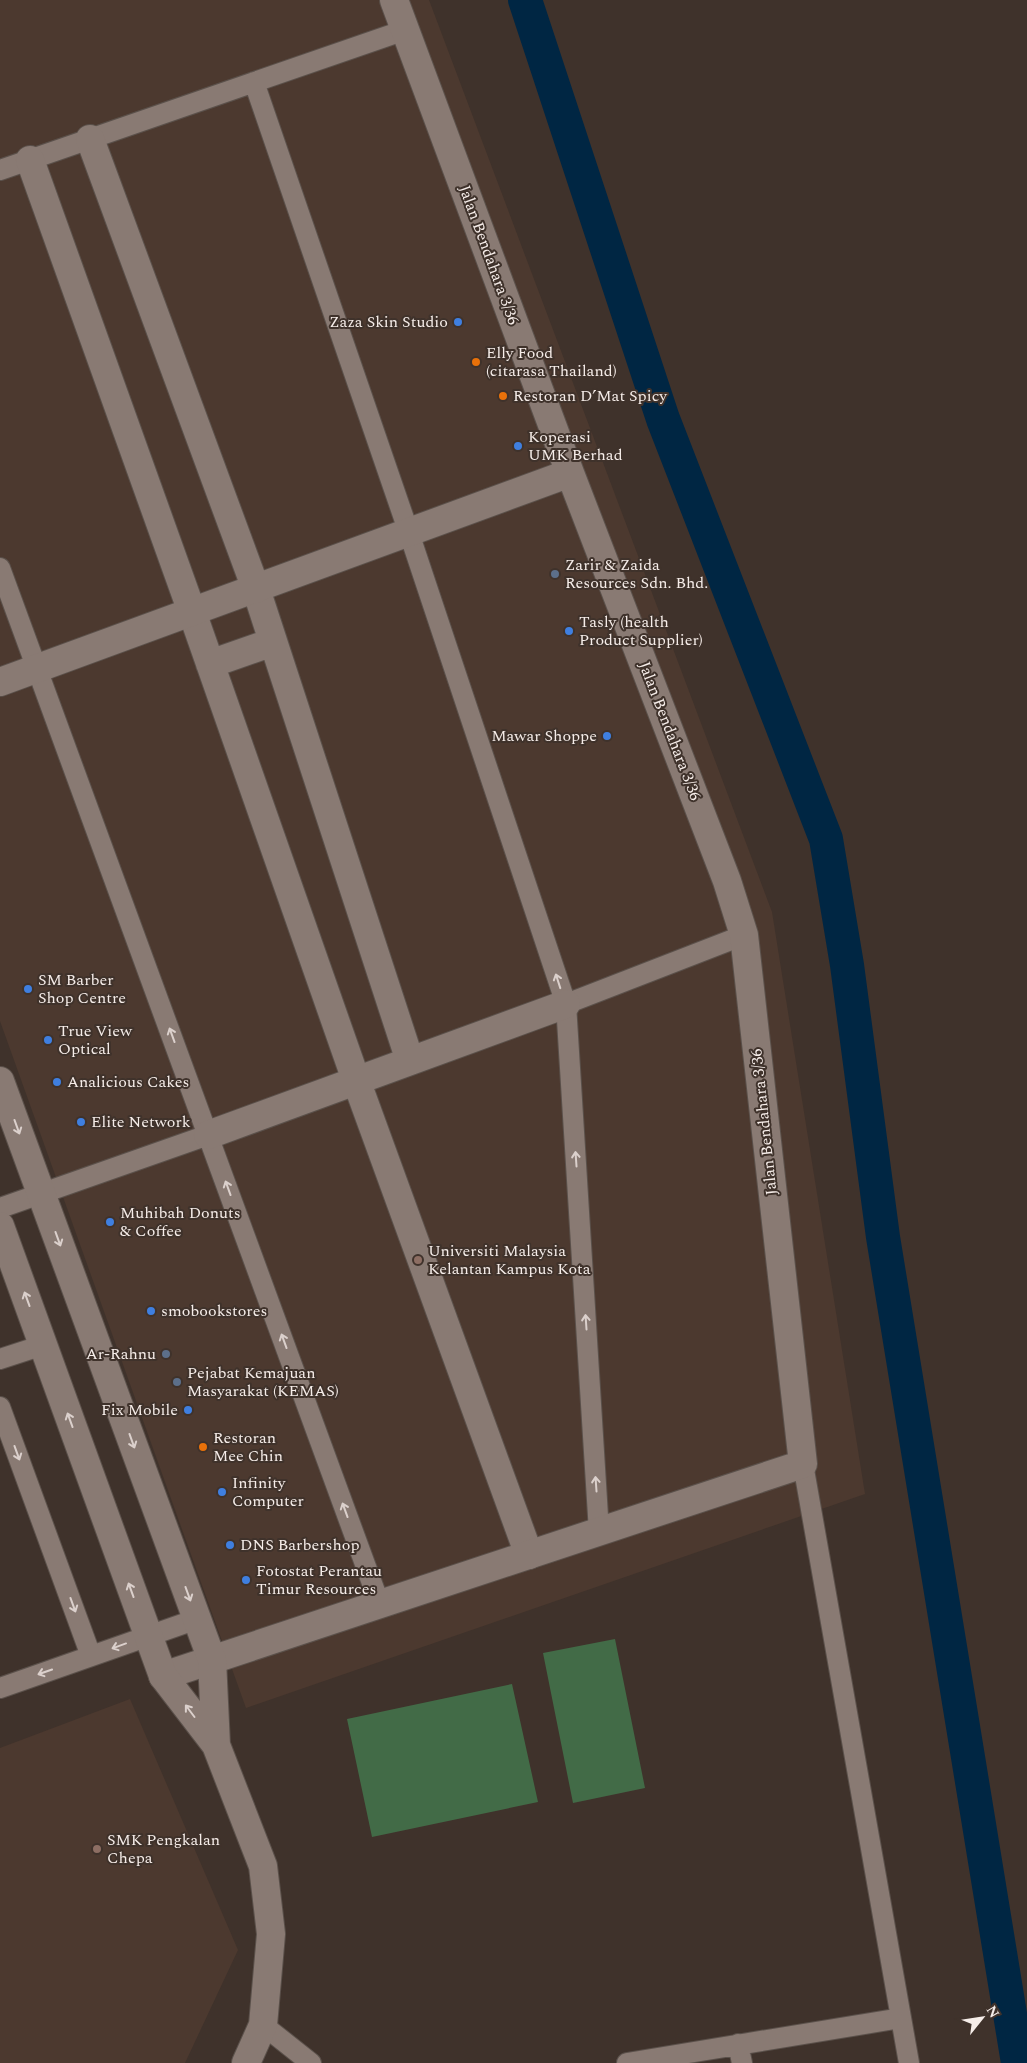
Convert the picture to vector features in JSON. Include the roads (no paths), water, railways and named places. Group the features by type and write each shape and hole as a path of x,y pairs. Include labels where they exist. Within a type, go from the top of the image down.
{"street":[{"name":"Jalan Bendahara 3/36","path":"394,0 570,473 727,880 744,935 803,1464"},
{"path":"90,139 256,589 410,1061"},
{"path":"30,160 192,612 356,1080 529,1555"},
{"path":"0,682 570,473"},
{"path":"210,664 273,642"},
{"path":"208,1135 566,1004"},
{"path":"0,1082 212,1660 216,1746"},
{"path":"0,1226 163,1676 216,1746 263,1866 271,1934 263,2025 246,2063"},
{"path":"163,1676 803,1464"}],"lane":[{"path":"0,170 405,30"},
{"path":"254,82 409,533 566,1004 599,1532"},
{"path":"0,568 380,1605"},
{"path":"566,1004 744,935"},
{"path":"0,1208 208,1135"},
{"path":"0,1358 43,1345"},
{"path":"0,1407 91,1656"},
{"path":"803,1464 909,2063"},
{"path":"0,1688 197,1618"},
{"path":"626,2063 740,2054 900,2018"},
{"path":"263,2025 311,2063"}],"waterway":[{"path":"525,0 663,419 826,839 847,965 883,1237 1018,2063"}],"place":[{"name":"Zaza Skin Studio","path":"458,322"},
{"name":"Elly Food (citarasa Thailand)","path":"476,362"},
{"name":"Restoran D’Mat Spicy","path":"503,396"},
{"name":"Koperasi UMK Berhad","path":"518,446"},
{"name":"Zarir & Zaida Resources Sdn. Bhd.","path":"555,574"},
{"name":"Tasly (health Product Supplier)","path":"569,631"},
{"name":"Mawar Shoppe","path":"607,736"},
{"name":"SM Barber Shop Centre","path":"28,989"},
{"name":"True View Optical","path":"48,1040"},
{"name":"Analicious Cakes","path":"57,1082"},
{"name":"Elite Network","path":"81,1122"},
{"name":"Muhibah Donuts & Coffee","path":"110,1222"},
{"name":"Universiti Malaysia Kelantan Kampus Kota","path":"418,1260"},
{"name":"smobookstores","path":"151,1311"},
{"name":"Ar-Rahnu","path":"166,1354"},
{"name":"Pejabat Kemajuan Masyarakat (KEMAS)","path":"177,1382"},
{"name":"Fix Mobile","path":"188,1410"},
{"name":"Restoran Mee Chin","path":"203,1447"},
{"name":"Infinity Computer","path":"222,1492"},
{"name":"DNS Barbershop","path":"230,1545"},
{"name":"Fotostat Perantau Timur Resources","path":"246,1580"},
{"name":"SMK Pengkalan Chepa","path":"97,1849"}]}
